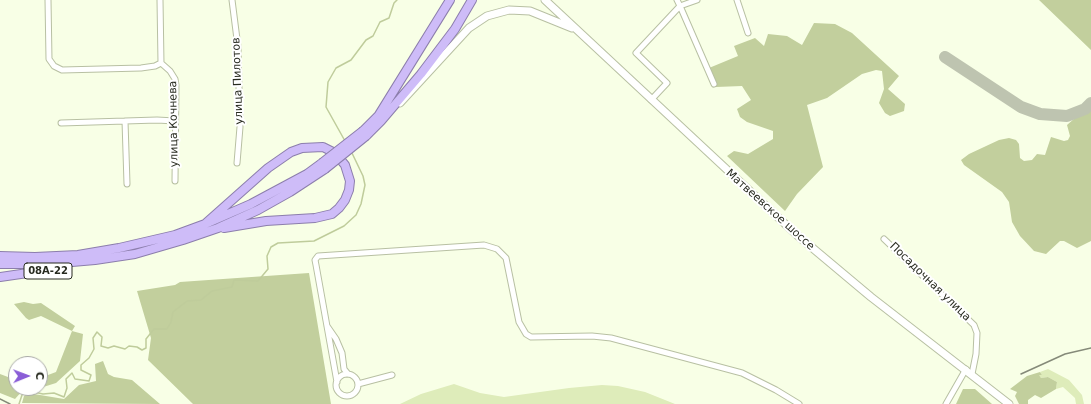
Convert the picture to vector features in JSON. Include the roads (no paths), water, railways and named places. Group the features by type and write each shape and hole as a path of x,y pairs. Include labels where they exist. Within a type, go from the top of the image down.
{"highway":[{"path":"379,119 450,0"},
{"path":"0,264 49,264 95,260 135,254 218,228 284,196 364,134 379,119 421,74 455,29 472,0"},
{"path":"205,224 268,168 291,152 302,148 322,147 335,153 345,165 350,181 349,190 345,200 332,214 315,218 266,220 218,228"},
{"path":"0,256 35,257 78,255 150,241 205,224 269,195 324,166"},
{"name":"08А-22","path":"0,277 46,271 95,260"}],"main road":[{"name":"Матвеевское шоссе","path":"545,0 772,213 828,262 969,371 1009,404"},
{"path":"379,119 410,94 469,28 487,16 509,10 530,11 578,30"}],"street":[{"path":"48,0 49,58 54,66 62,70 148,68 161,63 160,0"},
{"name":"улица Пилотов","path":"232,0 238,47 240,127 237,163"},
{"path":"677,0 714,84"},
{"path":"651,100 667,83 636,53 680,6 697,0"},
{"path":"736,0 748,33"},
{"name":"улица Кочнева","path":"161,63 170,71 175,79 175,181"},
{"path":"61,123 157,120 175,121"},
{"path":"125,121 127,184"},
{"name":"Посадочная улица","path":"884,239 974,325 976,333 976,354 969,371 946,404"},
{"path":"326,324 336,339 342,353 344,368 348,374 355,377 358,384 354,393 344,396 337,389 337,375 326,324 315,260 318,256 484,245 497,249 502,252 506,258 518,322 526,334 531,337 585,336 611,338 742,373 776,390 799,404"},
{"path":"337,382 341,376 348,374"},
{"path":"358,384 392,376"}],"waterway":[{"path":"345,141 326,107 328,82 336,68 351,60 366,40 373,36 380,22 389,18 394,3 397,0"},
{"path":"19,404 23,392 29,391 43,394 54,393 64,397 67,388 66,379 72,373 75,379 89,381 91,375 81,370 81,365 89,358 94,349 93,338 97,332 102,337 101,346 108,348 114,346 125,349 129,346 137,347 142,350 146,348 146,339 154,329 167,329 171,322 173,312 187,301 201,300 212,291 232,287 234,280 258,281 268,269 267,256 271,247 278,243 314,241 344,226 356,215 361,204 365,185 363,176 351,151"}],"railway":[{"path":"1021,374 1065,354 1091,348"},
{"path":"0,399 10,404"}]}
